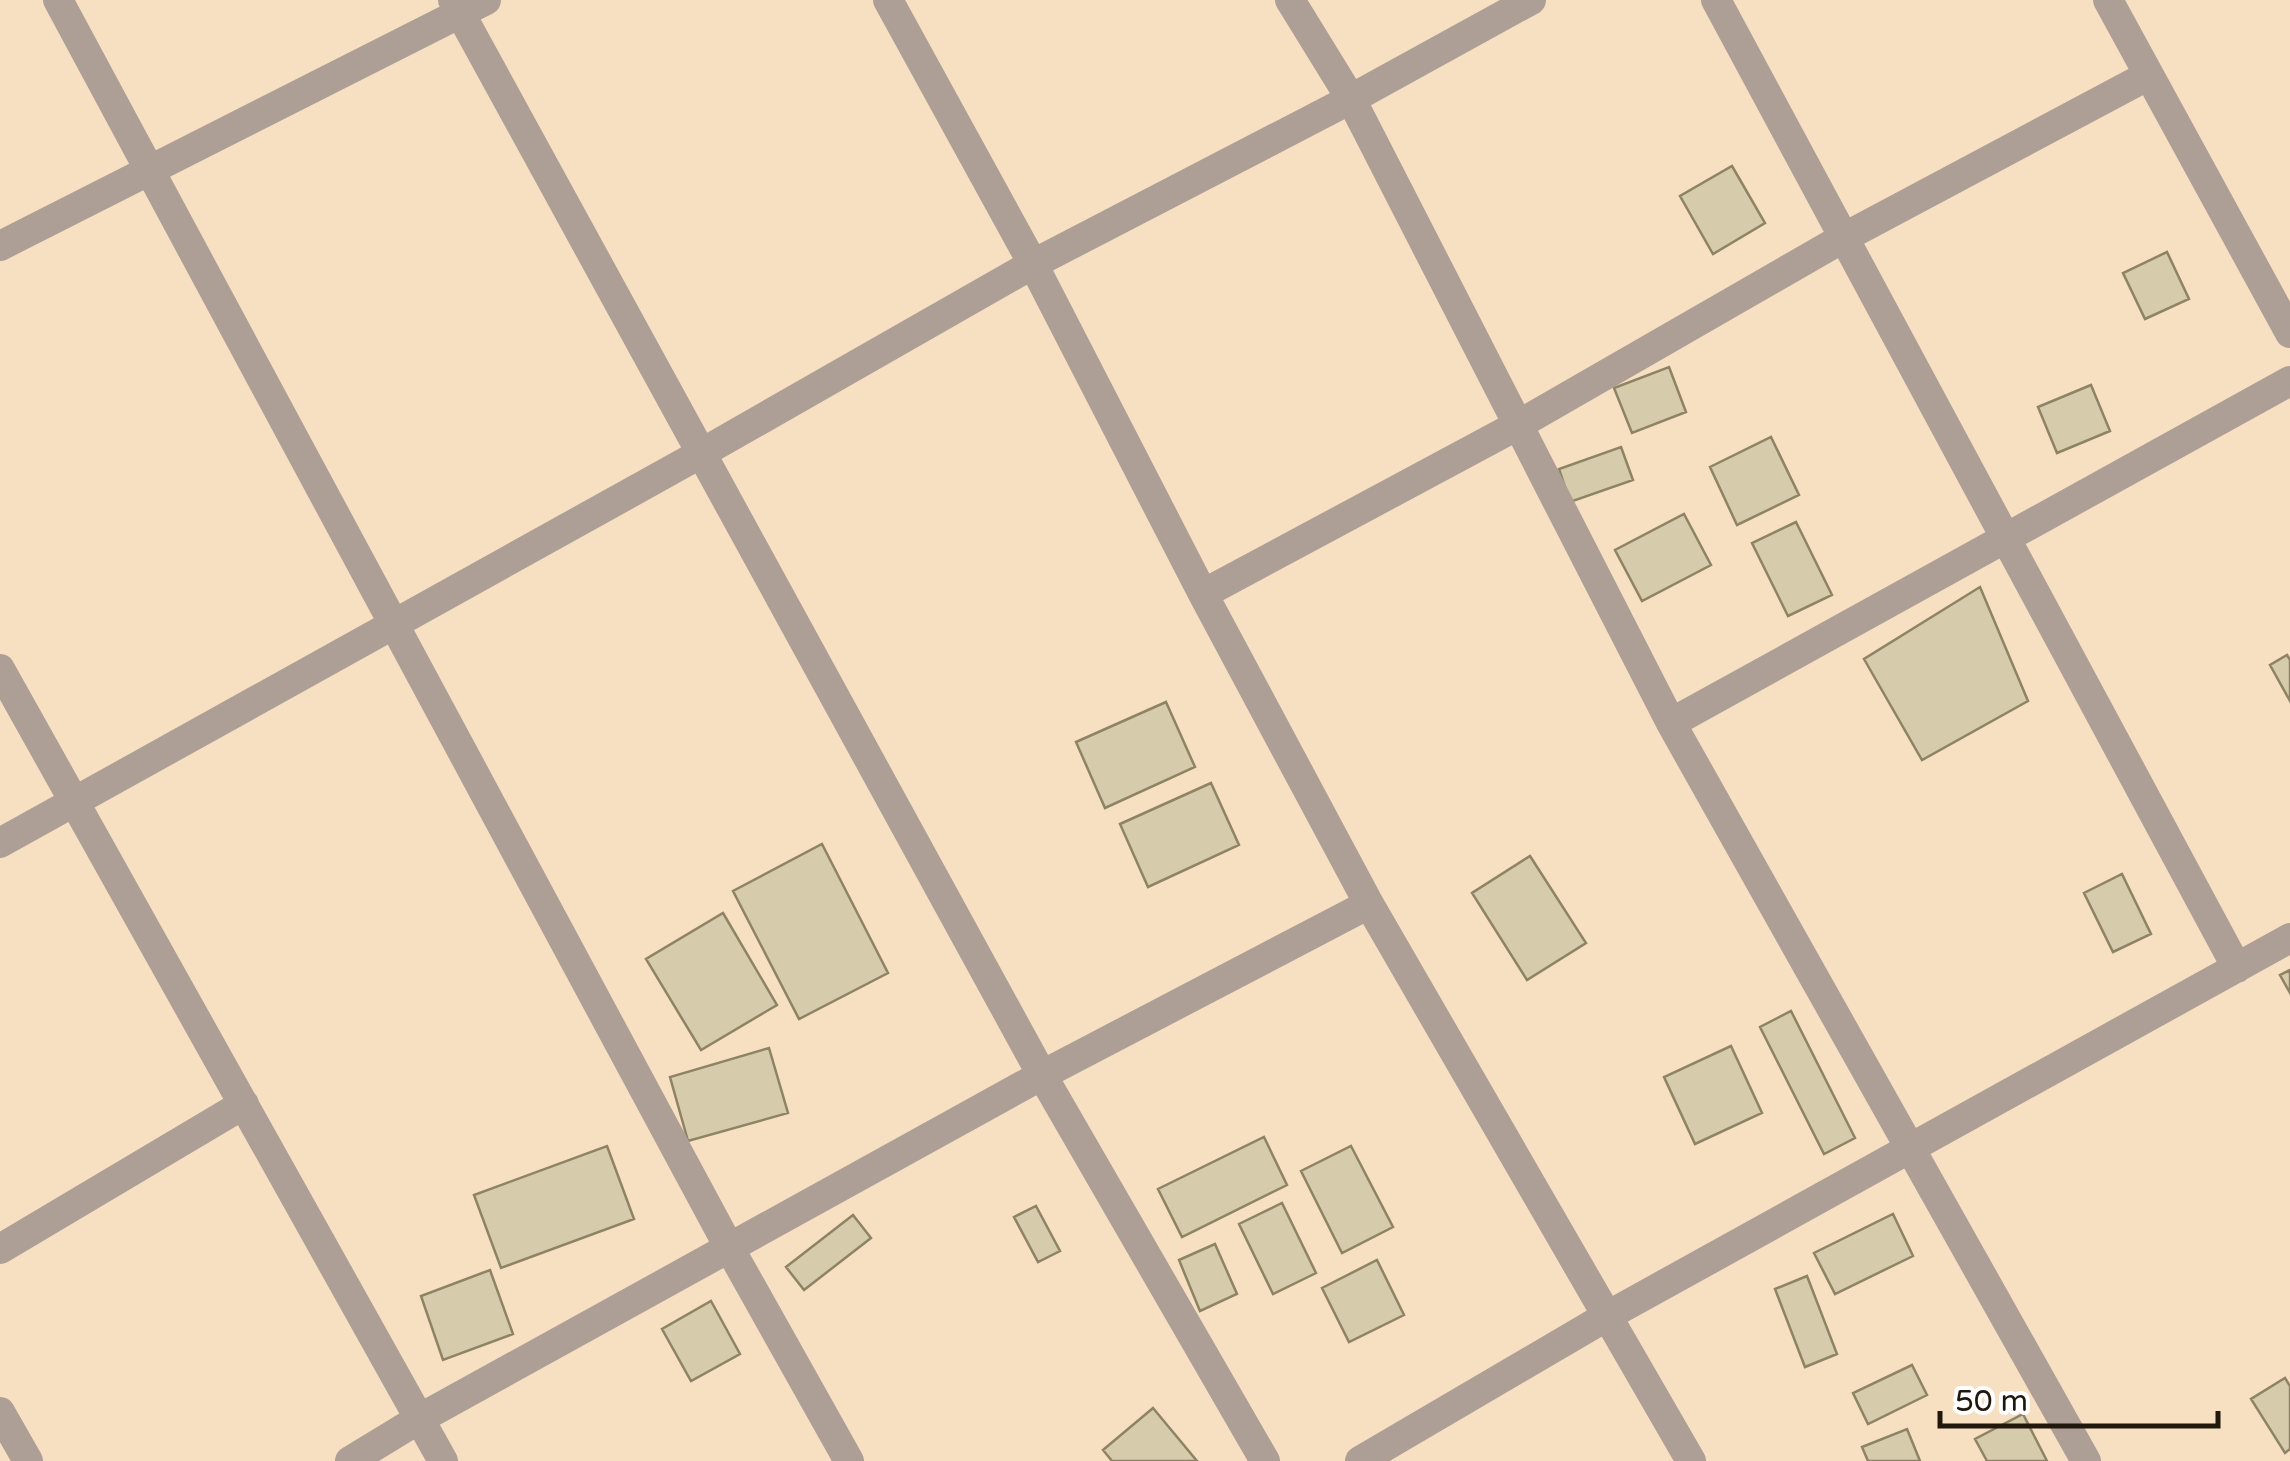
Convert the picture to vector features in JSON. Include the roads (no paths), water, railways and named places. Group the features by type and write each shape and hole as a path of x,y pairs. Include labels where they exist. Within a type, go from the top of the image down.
{"street":[{"path":"58,0 392,625 849,1461"},
{"path":"888,0 1370,904 1691,1461"},
{"path":"1290,0 1351,99 1671,723 2086,1461"},
{"path":"0,843 700,454 1032,264 1351,99 1531,0"},
{"path":"1716,0 2237,968"},
{"path":"2108,0 2290,333"},
{"path":"0,246 466,5 700,454 1042,1074 1265,1461"},
{"path":"1203,594 1518,425 1843,238 2149,75"},
{"path":"1671,723 2290,381"},
{"path":"0,669 443,1461"},
{"path":"350,1461 1042,1074 1370,904"},
{"path":"1360,1461 1610,1315 2290,938"},
{"path":"0,1248 244,1104"},
{"path":"0,1412 28,1461"}]}
